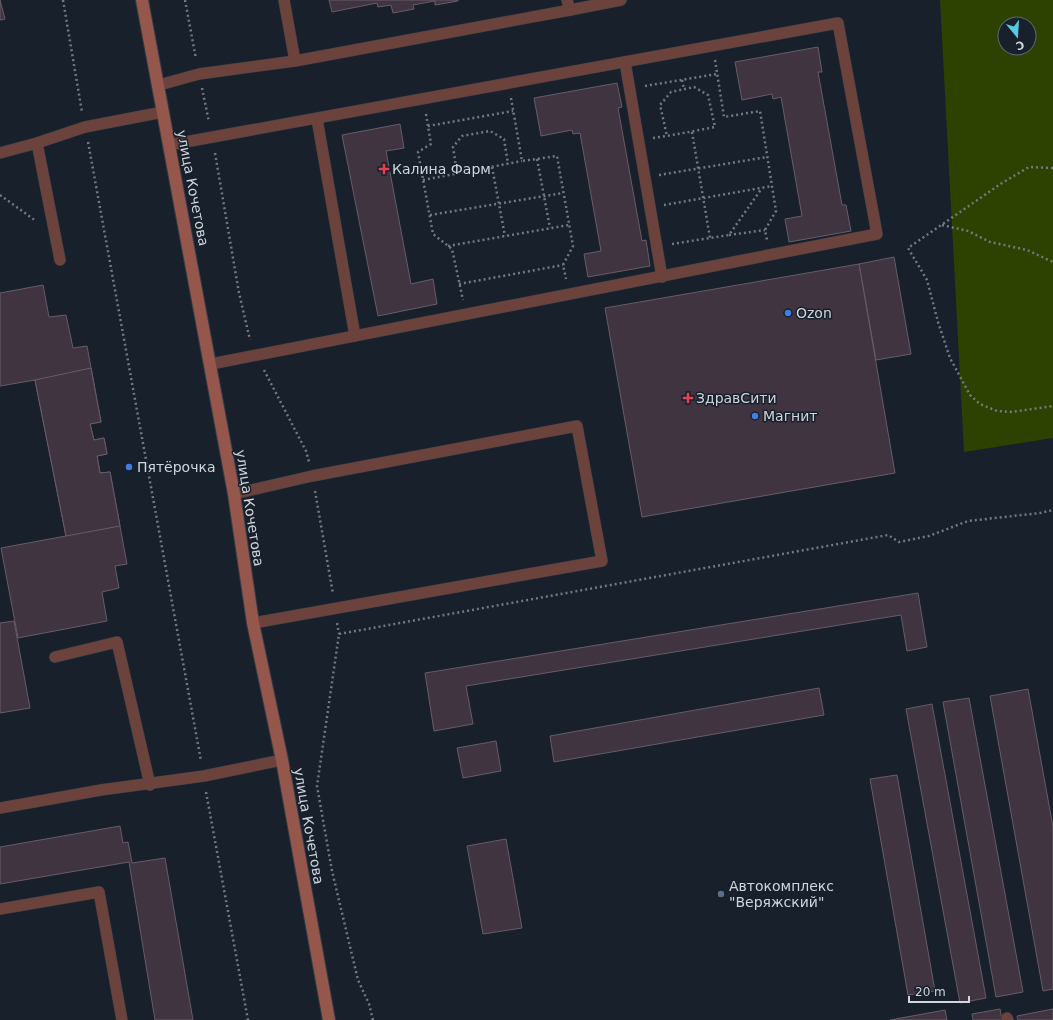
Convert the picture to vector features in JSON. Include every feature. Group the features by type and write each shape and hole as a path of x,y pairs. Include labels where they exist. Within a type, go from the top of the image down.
{"main road":[{"name":"улица Кочетова","path":"142,0 211,364 234,494 253,623 282,760 329,1020"}],"lane":[{"path":"284,0 295,61"},
{"path":"159,85 199,74 295,61 568,5 621,0"},
{"path":"169,145 838,23 877,234 211,364"},
{"path":"625,62 662,277"},
{"path":"0,153 37,144 85,128 163,112"},
{"path":"316,118 355,336"},
{"path":"37,144 60,260"},
{"path":"234,494 312,476 577,426 602,561 253,623"},
{"path":"55,657 117,642 150,785"},
{"path":"0,808 101,790 150,785 204,776 282,760"},
{"path":"0,909 99,892 122,1020"}],"path":[{"path":"63,0 248,1020"},
{"path":"185,0 212,138 242,308 249,338 306,451 312,476 336,608 339,634 317,786 334,879 358,980 369,1004 373,1020"},
{"path":"712,46 724,117 760,112 776,211 765,230 770,255"},
{"path":"630,88 717,74"},
{"path":"682,80 684,89"},
{"path":"509,83 522,161"},
{"path":"638,141 692,132 715,127 708,95 694,87 671,92 660,105 667,136"},
{"path":"423,99 431,144 418,152 433,234 452,249 466,315"},
{"path":"428,126 513,111"},
{"path":"457,174 453,148 462,136 490,131 504,139 508,164"},
{"path":"692,132 710,238"},
{"path":"423,180 522,161 557,156 573,246 563,265 569,294"},
{"path":"645,177 767,157"},
{"path":"537,159 550,228"},
{"path":"492,167 505,236"},
{"path":"1053,168 1029,167 1002,183 908,248 927,280 938,322 950,358 970,395 980,404 1005,412 1053,406"},
{"path":"650,207 772,186"},
{"path":"729,235 762,188"},
{"path":"430,215 563,193"},
{"path":"0,194 55,235"},
{"path":"448,246 569,225"},
{"path":"942,225 968,231 990,242 1027,250 1053,262"},
{"path":"656,247 765,230"},
{"path":"459,284 563,265"},
{"path":"339,634 888,535 899,542 930,536 968,521 1040,513 1053,510"}],"green space":[{"path":"940,0 1053,0 1053,438 964,452"}],"building":[{"path":"0,0 5,19 0,20"},
{"path":"329,0 458,1 435,5 435,1 413,5 414,9 393,13 391,5 378,7 377,3 332,12"},
{"path":"818,47 822,72 818,72 842,205 846,205 851,231 789,242 785,219 802,216 781,97 773,99 772,94 742,100 735,62"},
{"path":"617,83 622,107 618,108 642,241 646,240 650,266 588,277 584,254 601,251 580,133 573,134 572,130 541,136 534,98"},
{"path":"400,124 404,148 386,151 411,284 433,279 437,304 378,316 342,135"},
{"path":"894,257 911,354 876,360 859,264"},
{"name":"Магнит","path":"859,264 895,473 642,517 605,308"},
{"path":"43,285 49,317 66,315 73,348 87,346 101,422 90,424 94,440 104,438 107,454 97,456 100,473 110,472 127,564 115,566 119,588 102,592 107,621 18,638 1,548 66,536 35,380 0,386 0,293"},
{"path":"91,368 101,422 90,424 94,440 104,438 107,454 97,456 100,473 110,472 120,526 66,536 35,380"},
{"path":"918,593 927,647 907,651 901,615 466,686 473,724 434,731 425,673"},
{"path":"14,621 30,708 0,713 0,623"},
{"path":"819,688 824,715 554,762 550,736"},
{"path":"1028,689 1053,827 1053,989 1043,991 990,696"},
{"path":"969,698 1023,992 996,997 943,702"},
{"path":"932,704 986,998 960,1003 906,709"},
{"path":"496,741 501,771 463,778 457,748"},
{"path":"897,775 935,991 908,995 870,779"},
{"path":"120,826 123,843 128,842 132,863 165,858 193,1020 155,1020 129,862 0,884 0,847"},
{"path":"506,839 522,928 483,934 467,846"},
{"path":"1000,1009 1002,1020 973,1020 972,1014"},
{"path":"1053,1009 1053,1020 1018,1020 1017,1016"},
{"path":"945,1010 947,1020 890,1020"}],"place":[{"name":"Калина Фарм","path":"384,169"},
{"name":"Ozon","path":"788,313"},
{"name":"ЗдравСити","path":"688,398"},
{"name":"Магнит","path":"755,416"},
{"name":"Пятёрочка","path":"129,467"},
{"name":"Автокомплекс \"Веряжский\"","path":"721,894"}]}
